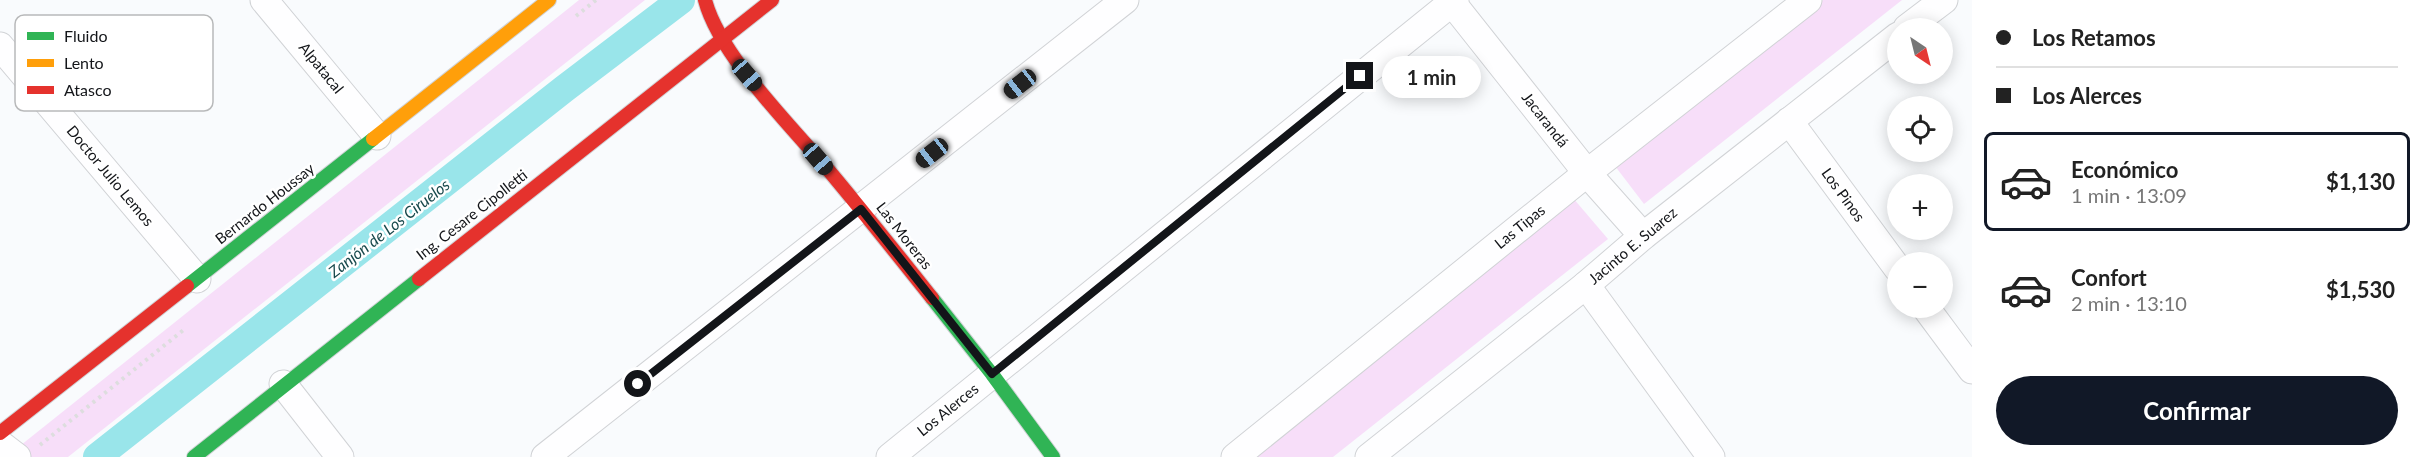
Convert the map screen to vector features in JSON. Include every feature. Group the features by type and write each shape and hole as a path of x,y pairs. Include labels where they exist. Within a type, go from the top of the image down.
{"street":[{"name":"Alpatacal","path":"264,0 377,136"},
{"name":"Bernardo Houssay","path":"0,433 549,0"},
{"name":"Las Moreras","path":"705,0 710,20 747,75 861,209 992,374 1053,457"},
{"name":"Ing. Cesare Cipolletti","path":"194,457 283,384 772,0"},
{"path":"545,457 1125,0"},
{"name":"Las Tipas","path":"1235,457 1587,173 1808,0"},
{"path":"1920,18 1944,0"},
{"name":"Jacarandá","path":"1452,1 1587,173 1643,236"},
{"name":"Los Alerces","path":"890,457 1452,1"},
{"name":"Jacinto E. Suarez","path":"1378,454 1643,236 1887,45"},
{"name":"Doctor Julio Lemos","path":"0,46 15,64"},
{"name":"Doctor Julio Lemos","path":"55,111 197,279"},
{"name":"Los Pinos","path":"1789,121 1887,254"},
{"path":"1586,285 1711,457"},
{"path":"1933,318 1972,370"},
{"path":"283,384 340,457"},
{"path":"0,444 17,457"}],"shaded area":[{"path":"579,0 645,0 68,457 6,457"},
{"path":"1823,0 1902,0 1644,204 1615,166"},
{"path":"1573,198 1608,239 1333,457 1249,457"}],"waterway":[{"name":"Zanjón de Los Ciruelos","path":"97,457 564,89 681,0"}],"traffic: fast":[{"path":"187,286 373,139"},
{"path":"194,457 419,279"},
{"path":"932,298 1053,457"}],"traffic: slow":[{"path":"373,139 549,0"}],"traffic: jam":[{"path":"705,0 724,43 739,65 774,109 839,182 932,298"},
{"path":"419,279 772,0"},
{"path":"0,433 187,286"}],"route":[{"path":"638,384 861,209 992,374 1360,76"}]}
